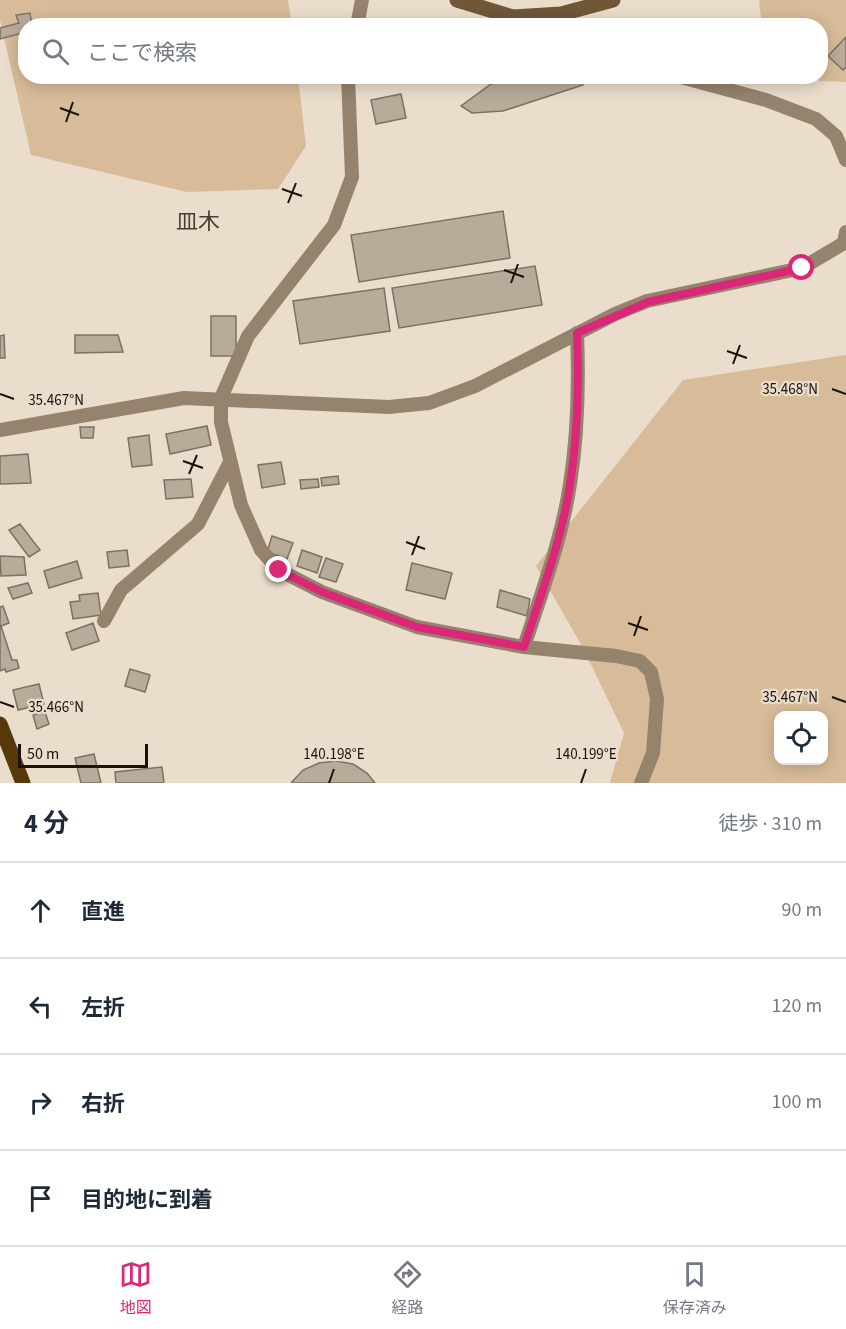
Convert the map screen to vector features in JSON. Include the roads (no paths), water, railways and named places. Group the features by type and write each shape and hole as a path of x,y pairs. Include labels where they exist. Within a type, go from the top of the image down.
{"main road":[{"path":"0,726 23,783"}],"street":[{"path":"359,18 362,0"},
{"path":"457,0 513,17 530,18"},
{"path":"567,18 577,5 613,0"},
{"path":"348,84 351,177 334,225 248,336 221,398 221,422 229,464 241,506 261,550 279,570 322,592 417,627 524,647 616,656 640,661 651,672 657,699 653,753 641,783"},
{"path":"706,84 766,100 816,118 836,136 846,160"},
{"path":"0,430 184,398 389,407 429,403 475,386 577,333 648,302 802,268 844,243 846,232"},
{"path":"524,647 552,560 570,485 579,390 577,333"},
{"path":"104,621 120,590 198,524 229,464"}],"district":[{"name":"皿木","path":"198,221"}]}
